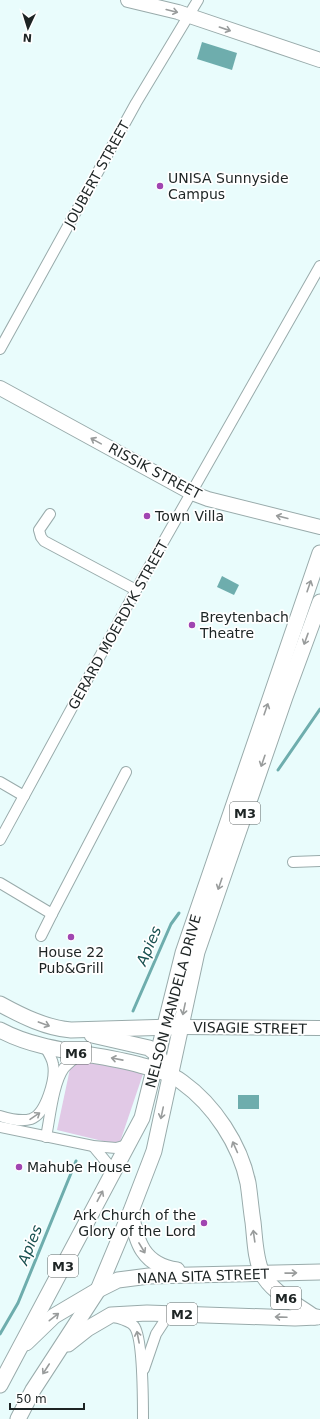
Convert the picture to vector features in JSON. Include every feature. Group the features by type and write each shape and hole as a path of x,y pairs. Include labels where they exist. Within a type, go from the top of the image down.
{"main road":[{"path":"128,0 188,16 320,60"},
{"name":"RISSIK STREET","path":"0,388 192,493 208,499 320,527"},
{"name":"NELSON MANDELA DRIVE","path":"0,1385 142,1118 165,1027 170,1000 188,939 320,553"},
{"name":"NELSON MANDELA DRIVE","path":"18,1419 33,1390 98,1290 154,1151 197,952 285,696 320,602"},
{"name":"M6","path":"0,1004 17,1013 61,1029 180,1027"},
{"name":"VISAGIE STREET","path":"180,1027 320,1028"},
{"name":"M6","path":"0,1030 8,1035 45,1047 81,1054 156,1062 170,1075 181,1081 205,1102 231,1138 248,1183 258,1261 262,1274 278,1292 317,1317"},
{"path":"71,1030 144,1046 153,1050 156,1062"},
{"path":"131,1211 134,1230 140,1247 159,1265 176,1270 224,1274"},
{"name":"NANA SITA STREET","path":"16,1354 54,1316 118,1280 149,1276 320,1272"},
{"name":"M2","path":"56,1354 87,1329 111,1315 146,1313 317,1317"}],"street":[{"name":"JOUBERT STREET","path":"0,349 132,110 198,0"},
{"name":"GERARD MOERDYK STREET","path":"0,840 136,590 320,266"},
{"path":"50,514 39,530 44,541 136,590"},
{"path":"40,936 126,772"},
{"path":"0,782 24,796"},
{"path":"293,862 320,861"},
{"path":"0,883 52,914"},
{"path":"0,1116 26,1120 33,1118 43,1108 47,1099 54,1068 51,1057 45,1047"},
{"path":"46,1137 56,1085 60,1074 69,1063 81,1054"},
{"path":"0,1127 93,1146 116,1148 127,1145"},
{"path":"93,1146 108,1164 111,1176"},
{"path":"142,1374 156,1334 169,1314"},
{"path":"111,1315 134,1325 138,1332 142,1374 143,1419"}],"shaded area":[{"path":"76,1060 144,1071 119,1145 57,1130 71,1064"}],"water":[{"path":"202,42 237,53 232,70 197,59"},
{"path":"222,576 239,585 234,595 217,587"},
{"path":"238,1095 259,1095 259,1109 238,1109"}],"waterway":[{"name":"Apies","path":"278,770 320,709"},
{"name":"Apies","path":"133,1011 171,924 179,913"},
{"name":"Apies","path":"0,1334 18,1303 76,1161"}],"place":[{"name":"UNISA Sunnyside Campus","path":"160,186"},
{"name":"Town Villa","path":"147,516"},
{"name":"Breytenbach Theatre","path":"192,625"},
{"name":"House 22 Pub&Grill","path":"71,937"},
{"name":"Mahube House","path":"19,1167"},
{"name":"Ark Church of the Glory of the Lord","path":"204,1223"}]}
